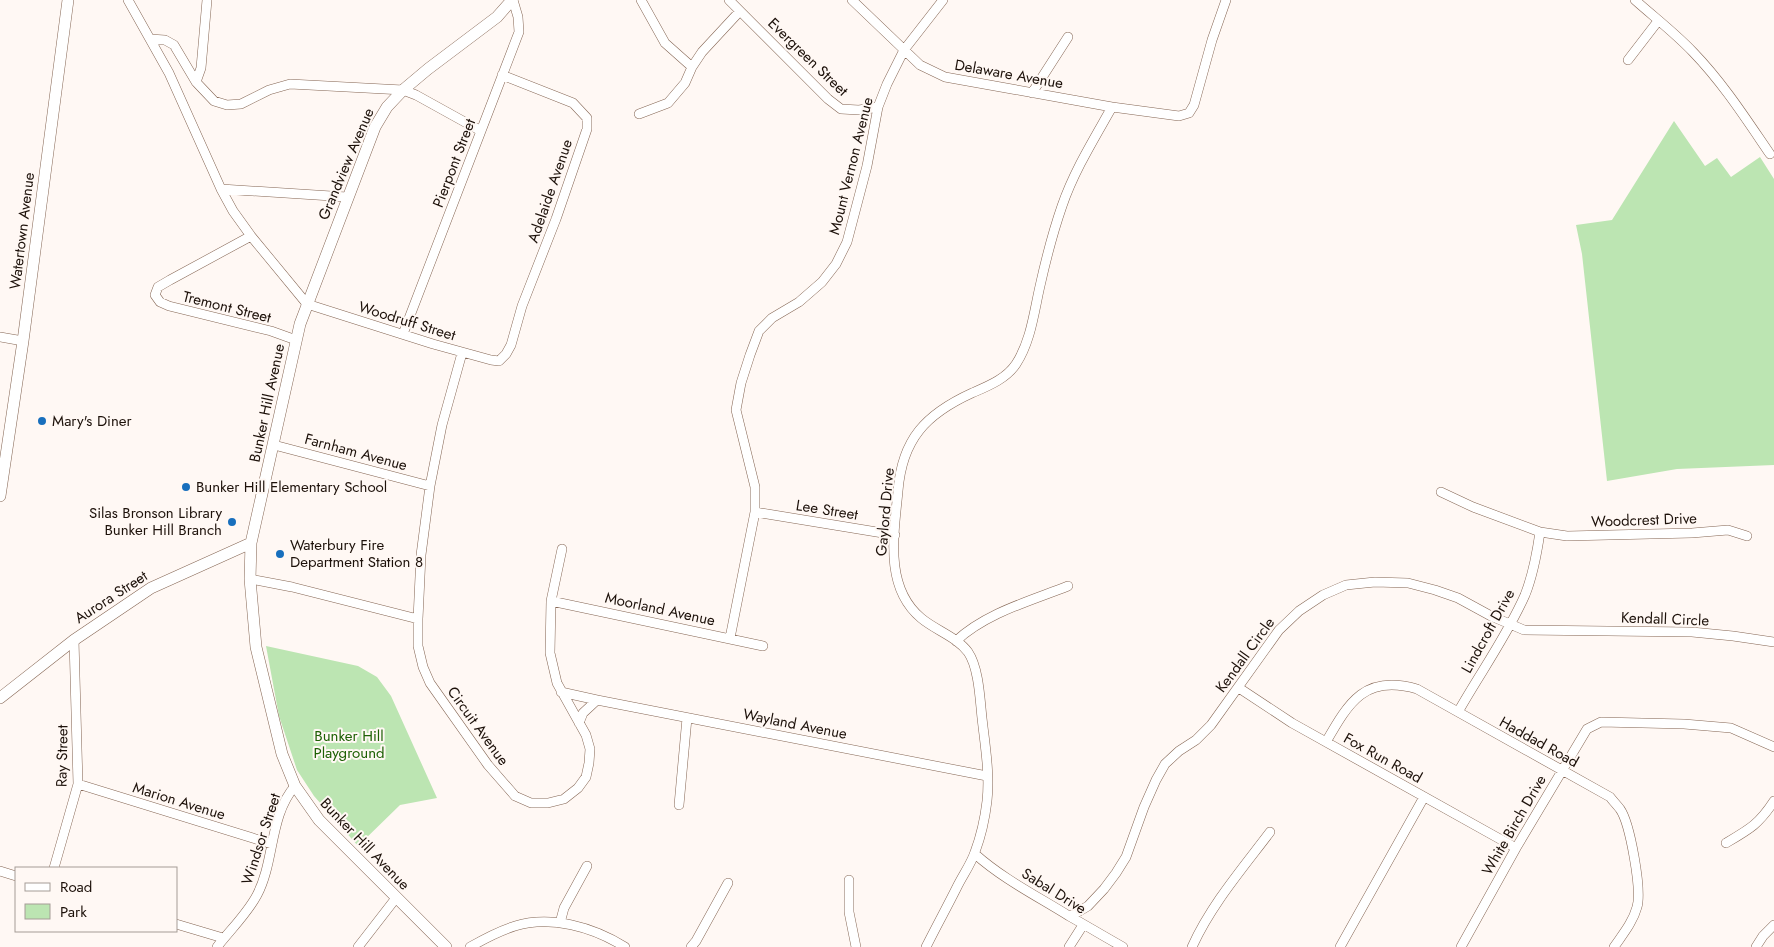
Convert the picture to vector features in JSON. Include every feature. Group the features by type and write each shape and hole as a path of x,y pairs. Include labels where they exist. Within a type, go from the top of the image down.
{"main road":[{"name":"Watertown Avenue","path":"0,496 3,460 23,341 68,0"},
{"name":"Grandview Avenue","path":"307,304 375,127 387,108 403,90 500,14 512,0"},
{"name":"Bunker Hill Avenue","path":"307,304 296,340 251,542 250,579 256,647 282,754 295,786 319,820 446,947"},
{"name":"Aurora Street","path":"0,698 74,640 151,588 251,542"}],"street":[{"path":"128,0 169,73 221,189 233,211 307,304"},
{"path":"196,82 201,68 207,0"},
{"name":"Pierpont Street","path":"403,334 519,30 518,17 512,0"},
{"path":"641,0 665,43 692,67"},
{"name":"Evergreen Street","path":"729,0 828,99 841,108 858,110 878,107"},
{"name":"Delaware Avenue","path":"852,0 920,65 945,77 1112,107 1179,116 1189,113 1194,105 1212,40 1226,0"},
{"name":"Mount Vernon Avenue","path":"730,638 756,512 755,487 736,410 741,383 750,354 759,331 772,318 799,302 822,282 836,264 846,242 867,166 878,107 887,84 904,50 943,0"},
{"path":"1635,0 1692,51 1714,75 1770,154"},
{"path":"639,114 668,103 685,83 692,67 702,52 740,11"},
{"path":"1628,60 1658,21"},
{"path":"1032,93 1068,37"},
{"path":"150,39 166,40 174,45 196,82 214,101 227,106 241,104 269,90 290,84 403,90 481,130"},
{"name":"Adelaide Avenue","path":"499,361 506,354 511,344 522,306 556,220 587,129 587,118 573,103 502,76"},
{"name":"Gaylord Drive","path":"926,947 975,854 988,799 987,776 980,691 968,653 956,641 920,618 907,603 898,584 894,563 901,467 909,444 923,424 944,408 991,385 1015,365 1030,334 1061,206 1073,178 1112,107"},
{"path":"221,189 347,197"},
{"name":"Tremont Street","path":"251,236 158,287 155,295 160,302 169,306 271,331 296,340"},
{"name":"Woodruff Street","path":"307,304 462,353 499,361"},
{"path":"0,337 23,341"},
{"name":"Circuit Avenue","path":"462,353 442,425 430,486 421,555 418,646 423,667 430,683 488,766 515,796 531,803 548,803 564,799 578,788 586,776 590,750 586,735 557,683 550,652 551,601 562,549"},
{"name":"Farnham Avenue","path":"274,445 430,486"},
{"name":"Woodcrest Drive","path":"1441,492 1473,507 1540,532 1567,536 1692,533 1728,530 1747,536"},
{"name":"Lee Street","path":"756,512 895,535"},
{"name":"Lindcroft Drive","path":"1458,712 1510,625 1525,594 1534,566 1540,532"},
{"path":"250,579 319,593 418,619"},
{"name":"Kendall Circle","path":"1071,916 1088,906 1104,890 1116,873 1126,856 1144,807 1165,764 1179,751 1196,740 1211,725 1279,630 1299,611 1323,595 1346,585 1375,582 1408,583 1458,598 1510,625 1524,630 1692,632 1774,642"},
{"path":"956,641 969,629 986,620 1068,586"},
{"name":"Moorland Avenue","path":"551,601 764,646"},
{"name":"Ray Street","path":"54,867 78,784 74,640"},
{"name":"Haddad Road","path":"1326,742 1346,709 1362,692 1384,685 1400,684 1417,689 1610,797 1621,810 1628,830 1639,881 1637,907 1630,925 1614,947"},
{"name":"Fox Run Road","path":"1239,688 1292,723 1516,848"},
{"name":"Wayland Avenue","path":"561,692 987,776"},
{"path":"579,723 583,713 596,700"},
{"path":"679,806 687,718"},
{"name":"White Birch Drive","path":"1460,947 1516,848 1587,730 1601,722 1684,724 1731,728 1774,747"},
{"name":"Marion Avenue","path":"78,784 272,844"},
{"name":"Windsor Street","path":"217,947 257,896 264,879 272,844 287,795 295,786"},
{"path":"1340,947 1424,797"},
{"path":"1726,843 1749,830 1763,818 1774,801"},
{"path":"1192,947 1227,890 1270,832"},
{"name":"Sabal Drive","path":"975,854 992,869 1071,916 1083,926 1124,947"},
{"path":"560,923 564,908 587,866"},
{"path":"0,871 15,876"},
{"path":"849,880 849,912 856,947"},
{"path":"691,947 728,883"},
{"path":"358,947 396,898"},
{"path":"470,947 494,934 535,922 560,923 582,927 624,947"},
{"path":"178,925 224,938"},
{"path":"1756,947 1763,936 1774,925"},
{"path":"1068,947 1083,926"}],"green space":[{"path":"1674,121 1705,166 1717,158 1731,177 1760,157 1774,179 1774,465 1677,469 1607,481 1582,254 1576,225 1612,220"},
{"name":"Bunker Hill Playground","path":"266,646 358,666 377,677 391,696 437,798 400,805 358,846 314,796 297,770 279,716"}],"place":[{"name":"Mary's Diner","path":"42,421"},
{"name":"Bunker Hill Elementary School","path":"186,487"},
{"name":"Silas Bronson Library Bunker Hill Branch","path":"232,522"},
{"name":"Waterbury Fire Department Station 8","path":"280,554"}]}
